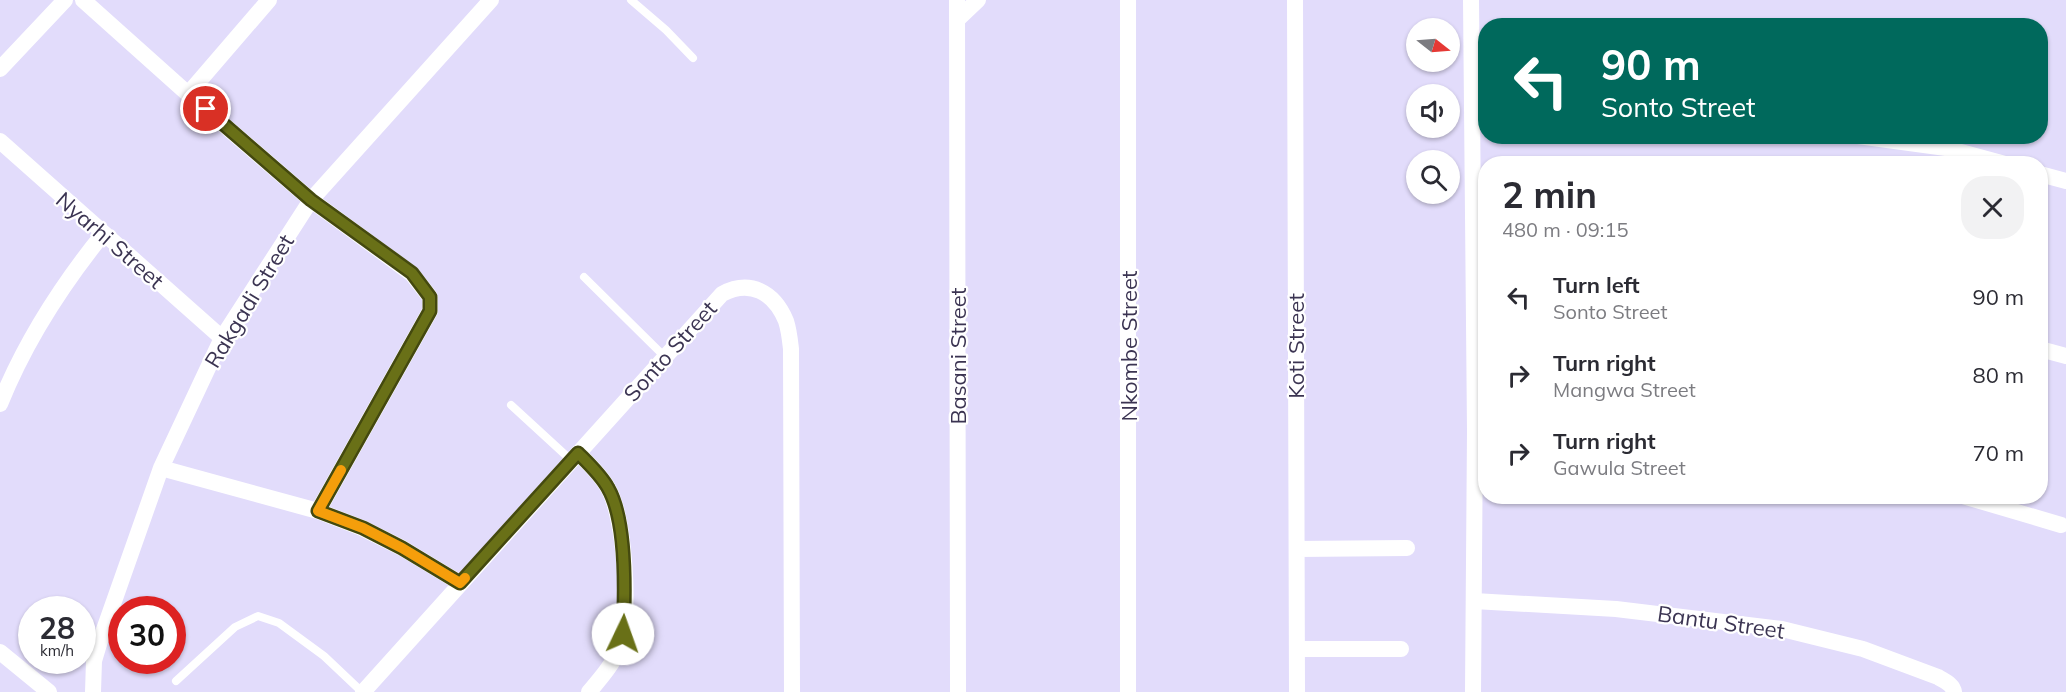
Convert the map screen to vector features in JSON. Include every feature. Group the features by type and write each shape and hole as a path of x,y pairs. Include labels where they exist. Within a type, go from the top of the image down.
{"street":[{"path":"0,69 65,0"},
{"path":"83,0 311,200 412,273 430,297 430,311 318,511"},
{"path":"188,94 269,0"},
{"name":"Rakgadi Street","path":"93,692 94,662 100,641 161,468 222,338 311,200 491,0"},
{"name":"Basani Street","path":"957,0 958,692"},
{"path":"958,19 978,0"},
{"name":"Nkombe Street","path":"1128,0 1128,692"},
{"name":"Koti Street","path":"1295,0 1297,692"},
{"path":"1471,0 1478,98"},
{"name":"Nyarhi Street","path":"0,141 222,338"},
{"path":"1917,144 1946,148 1976,156"},
{"path":"2048,176 2066,181"},
{"path":"0,404 12,373 40,322 70,275 103,234"},
{"name":"Sonto Street","path":"362,692 722,294 733,288 752,288 761,291 777,305 787,324 791,349 792,692"},
{"path":"2048,351 2066,356"},
{"path":"575,457 602,477 610,490 620,530 624,565 623,634 619,649 589,692"},
{"path":"161,468 318,511 363,528 402,548 460,583"},
{"path":"1473,692 1478,488"},
{"path":"1990,504 2061,525"},
{"path":"1297,549 1407,548"},
{"name":"Bantu Street","path":"1474,601 1616,609 1782,629 1863,649 1938,677 1948,683 1954,692"},
{"path":"1297,649 1401,649"},
{"path":"0,652 49,692"}],"lane":[{"path":"631,0 666,30 693,58"},
{"path":"584,277 665,357"},
{"path":"510,405 575,457"},
{"path":"176,681 235,627 258,616 279,623 324,656 362,692"}],"slow traffic":[{"path":"341,470 318,511 363,528 402,548 460,583 465,578"}],"route":[{"path":"206,109 311,200 412,273 430,297 430,311 318,511 363,528 402,548 460,583 578,453 602,477 610,490 615,506 624,565 623,634"}]}
